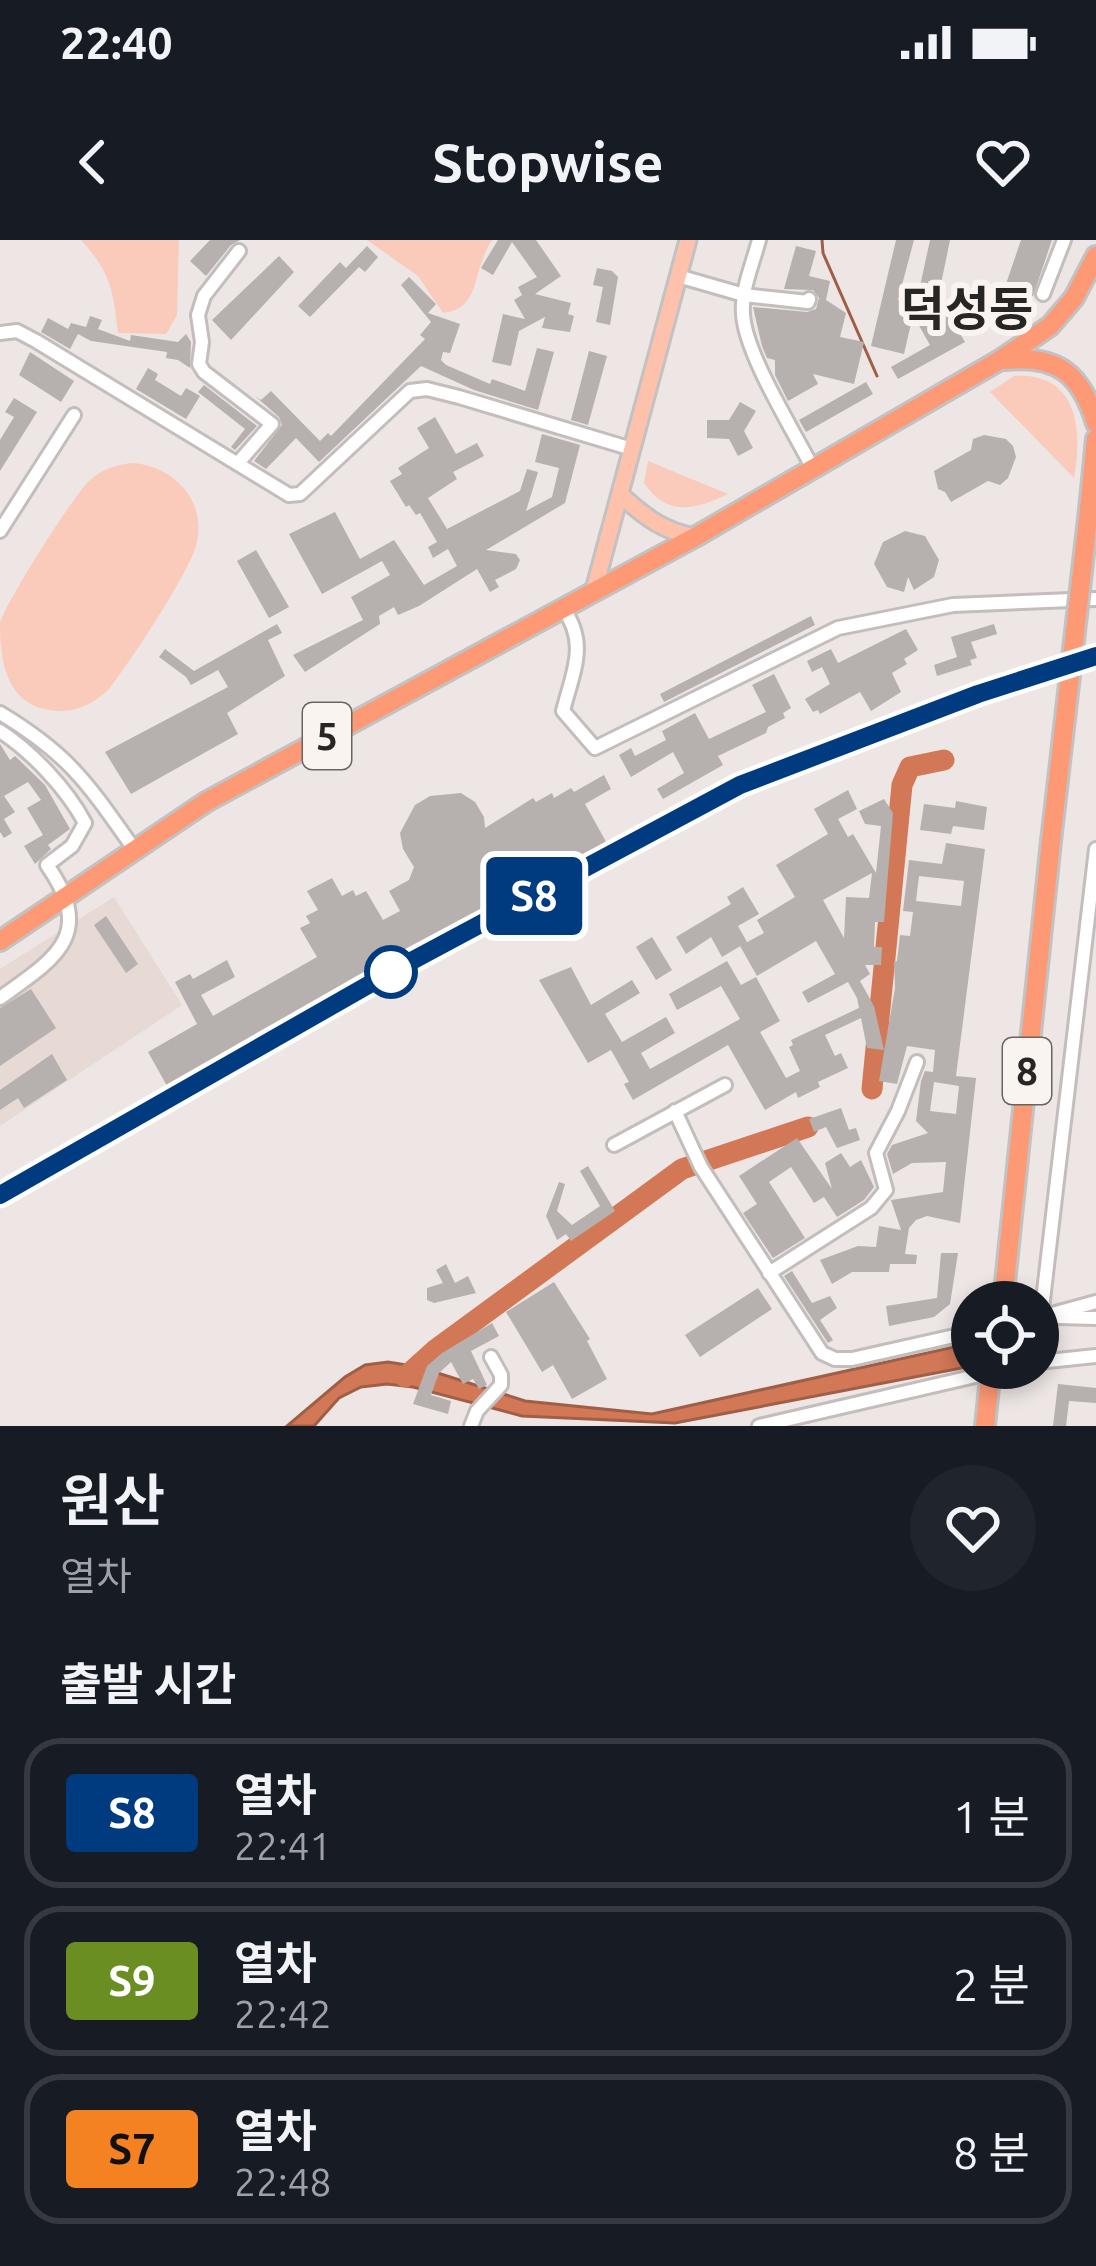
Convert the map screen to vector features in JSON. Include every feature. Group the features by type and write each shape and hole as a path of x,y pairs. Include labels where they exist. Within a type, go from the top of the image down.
{"highway":[{"path":"1000,360 1050,326 1074,298 1096,256"},
{"path":"1000,360 1034,357 1054,363 1088,395 1096,423"},
{"name":"5","path":"0,941 206,802 695,537 1000,360"},
{"name":"8","path":"1006,1281 1096,440"},
{"path":"986,1426 989,1389"}],"main road":[{"path":"594,590 688,240"},
{"path":"622,496 648,520 695,537"}],"street":[{"path":"759,240 744,295 745,327 813,469"},
{"path":"1043,294 1064,240"},
{"path":"238,463 272,424 204,372 199,364 198,315 204,296 239,251"},
{"path":"678,276 744,295 808,302 809,298"},
{"path":"0,333 17,331 36,341 289,495 300,494 410,391 427,388 632,449"},
{"path":"0,531 74,416"},
{"path":"562,607 576,625 580,642 563,711 596,748 838,628 952,605 1096,599"},
{"path":"0,713 46,740 90,788 134,849"},
{"path":"0,731 16,741 76,805 85,823 72,846 47,865 67,893 67,942 51,962 0,998"},
{"path":"1045,1281 1089,974 1096,849"},
{"path":"769,1273 871,1208 886,1190 876,1153 916,1062"},
{"path":"614,1144 725,1085"},
{"path":"674,1111 698,1161 815,1344 836,1359 907,1350 951,1338"},
{"path":"1059,1312 1096,1302"},
{"path":"1059,1317 1096,1318"},
{"path":"1059,1360 1096,1356"},
{"path":"471,1426 476,1411 501,1385 491,1357"},
{"path":"759,1426 951,1380"}],"shaded area":[{"path":"81,240 179,240 177,315 166,334 118,333 109,283"},
{"path":"367,240 492,240 470,296 455,310 443,313 418,276"},
{"path":"1014,376 1035,377 1063,394 1076,424 1074,478 990,392"},
{"path":"648,461 728,494 693,507 672,506 644,483"},
{"path":"132,463 162,471 185,489 197,515 191,560 109,689 75,709 36,706 15,690 4,666 0,624 4,613 82,489 104,470"},
{"path":"114,897 182,1005 0,1126 0,969"},
{"path":"951,1348 951,1370 675,1423 522,1416 387,1384 361,1387 339,1398 314,1426 287,1426 345,1377 365,1365 388,1362 419,1367 525,1401 652,1414"}],"building":[{"path":"210,240 240,240 206,276 190,261"},
{"path":"498,240 536,240 561,276 535,294 571,303 568,314 574,316 570,332 542,328 545,317 519,331 511,366 492,362 503,314 525,319 514,300 522,295 518,287 537,277 512,242 493,275 481,268"},
{"path":"896,240 914,240 898,300 919,291 930,240 950,240 941,284 928,281 965,342 898,379 891,367 930,345 913,315 904,354 871,346"},
{"path":"1021,240 1052,240 1033,296 986,324 975,302 1006,284"},
{"path":"367,246 378,257 365,272 359,267 310,317 298,306 340,262 346,268"},
{"path":"796,246 816,251 809,276 830,281 826,300 846,313 840,337 864,342 854,384 813,374 818,384 788,401 775,375 775,360 767,358 762,346 753,307 816,309 819,298 813,290 784,289"},
{"path":"279,256 294,272 231,340 212,320"},
{"path":"597,268 618,277 610,325 596,322 603,287 593,285"},
{"path":"409,277 436,304 428,313 460,324 450,353 443,352 441,360 446,365 490,384 492,379 525,391 537,348 554,352 538,410 474,390 421,366 319,462 296,438 266,469 254,461 282,425 255,396 261,400 271,391 320,441 328,433 331,436 425,339 420,335 431,322 401,285"},
{"path":"90,316 102,320 98,329 130,341 131,335 178,342 186,334 191,342 190,368 166,358 167,352 91,341 78,334 70,349 41,332 48,318 68,329 71,323 86,327"},
{"path":"589,351 607,356 588,425 571,420"},
{"path":"30,352 74,381 61,402 19,375"},
{"path":"148,368 158,374 155,380 181,396 186,388 200,396 186,419 136,389"},
{"path":"866,382 873,394 806,432 799,420"},
{"path":"204,385 257,426 235,450 231,447 245,429 198,392"},
{"path":"14,398 37,412 0,471 0,440 14,417 5,412"},
{"path":"740,402 756,411 744,431 753,448 738,456 729,439 707,438 707,420 729,420"},
{"path":"435,417 456,454 477,443 484,456 453,472 457,479 428,498 447,529 520,491 527,469 538,472 526,511 552,497 559,468 535,462 542,434 580,445 565,503 486,550 516,554 520,560 516,569 495,580 499,587 490,592 477,569 419,606 398,615 394,607 379,616 380,624 305,672 293,655 363,620 351,597 390,575 382,561 322,594 289,534 335,512 360,559 394,540 424,585 457,566 448,549 433,558 428,547 437,542 420,513 406,507 390,481 402,474 398,468 429,448 417,428"},
{"path":"984,435 1006,439 1013,446 1016,457 1008,478 1000,485 988,481 951,502 938,489 934,471 971,450 973,439"},
{"path":"905,531 925,536 939,560 934,577 914,590 908,577 904,592 887,587 874,564 883,542"},
{"path":"256,550 289,607 269,618 237,561"},
{"path":"811,616 815,625 664,702 660,694"},
{"path":"277,624 282,633 268,640 285,676 227,713 238,734 131,794 105,752 228,687 218,670 191,685 159,657 165,649 194,671"},
{"path":"994,624 997,634 971,642 977,658 970,660 972,665 937,676 934,665 957,657 951,637"},
{"path":"906,629 918,650 892,673 901,692 871,711 860,692 820,714 813,712 805,699 830,684 822,667 812,672 807,661 831,649 838,663"},
{"path":"774,674 791,708 766,733 718,756 723,765 663,799 657,789 684,773 673,752 631,777 619,755 631,748 635,756 666,740 662,731 695,713 709,739 766,712 752,685"},
{"path":"0,744 10,760 15,756 45,785 70,829 48,845 51,849 35,864 24,846 43,835 27,808 41,800 28,782 4,796 15,812 4,819 12,833 4,838 0,832"},
{"path":"604,775 611,789 585,804 614,856 176,1102 148,1052 197,1024 175,982 190,974 193,979 227,960 235,977 201,995 213,1016 317,957 300,928 310,923 306,916 318,910 307,891 332,878 342,896 353,890 356,896 366,891 383,920 400,911 389,891 409,880 414,867 400,833 415,805 430,796 461,793 475,802 485,828 533,798 536,802 552,793 554,798 571,788 574,792"},
{"path":"848,790 857,809 838,819 848,837 853,834 876,873 881,826 865,824 859,811 884,799 893,813 884,922 875,922 874,947 882,947 881,965 865,965 870,974 860,981 874,1006 884,1050 867,1048 861,1018 825,1035 835,1056 841,1053 848,1068 818,1082 820,1087 798,1098 796,1092 765,1110 728,1045 633,1100 611,1050 588,1063 539,980 571,967 591,1005 632,980 640,993 605,1014 622,1042 666,1017 675,1033 641,1053 650,1069 740,1019 721,986 677,1010 669,994 727,961 741,985 756,977 780,1021 760,1032 786,1078 800,1071 789,1047 791,1040 859,1008 848,982 808,1003 802,992 835,974 816,941 757,976 740,946 764,933 757,920 795,897 776,865 828,834 814,809","holes":["872,873 869,898 846,897 844,938 823,900"]},
{"path":"956,801 987,807 984,830 953,826 951,834 920,830 924,804 955,808"},
{"path":"946,843 985,849 956,1076 976,1078 960,1223 927,1216 916,1220 909,1228 905,1254 917,1255 916,1264 890,1264 889,1272 852,1272 832,1284 820,1260 858,1246 876,1247 879,1226 901,1230 891,1200 943,1192 946,1162 912,1163 893,1174 887,1154 892,1145 928,1133 916,1121 921,1081 925,1071 933,1072 935,1050 907,1046 897,1084 879,1081 895,988 894,961 900,935 910,936 913,912 903,911 909,860 942,864","holes":["919,876 964,881 961,906 916,901","934,1082 959,1086 956,1114 930,1111"]},
{"path":"743,887 759,914 738,926 747,942 722,957 711,937 686,954 676,937 731,904 727,897"},
{"path":"106,916 138,964 126,973 94,925"},
{"path":"652,937 672,970 656,980 636,947"},
{"path":"31,989 56,1028 0,1066 0,1008"},
{"path":"52,1054 67,1080 24,1108 18,1098 0,1110 0,1090"},
{"path":"841,1108 849,1130 856,1128 860,1140 837,1148 826,1127 814,1132 809,1119"},
{"path":"797,1138 832,1189 825,1163 841,1153 850,1167 861,1160 874,1187 864,1200 837,1217 824,1197 814,1203 791,1167 769,1182 805,1238 773,1258 743,1213 757,1204 739,1176"},
{"path":"588,1166 615,1211 571,1241 566,1234 557,1240 546,1216 559,1182 565,1184 557,1211 572,1225 600,1206 580,1171"},
{"path":"941,1253 958,1253 950,1304 934,1317 889,1326 886,1306 937,1298"},
{"path":"446,1264 455,1283 468,1276 476,1293 434,1303 427,1300 427,1288 443,1283 436,1270"},
{"path":"792,1271 812,1303 830,1296 837,1308 820,1320 833,1340 828,1343 784,1276"},
{"path":"554,1282 590,1339 607,1379 572,1399 553,1365 542,1372 506,1312"},
{"path":"758,1288 772,1309 700,1357 685,1335"},
{"path":"492,1323 499,1336 471,1351 487,1385 479,1389 473,1379 463,1384 451,1362 439,1373 431,1395 451,1401 448,1414 413,1404 427,1366"},
{"path":"1059,1384 1096,1388 1096,1403 1069,1401 1066,1426 1053,1426"}],"waterway":[{"path":"822,240 823,253 877,376"},
{"path":"872,1089 902,785 910,767 944,760"},
{"path":"405,1377 682,1169 808,1127"}],"railway":[{"path":"0,1195 391,972 740,785 978,694 1096,656"}],"train":[{"name":"S8","path":"0,1195 391,972 740,785 978,694 1096,656"}],"district":[{"name":"덕성동","path":"967,309"}]}
